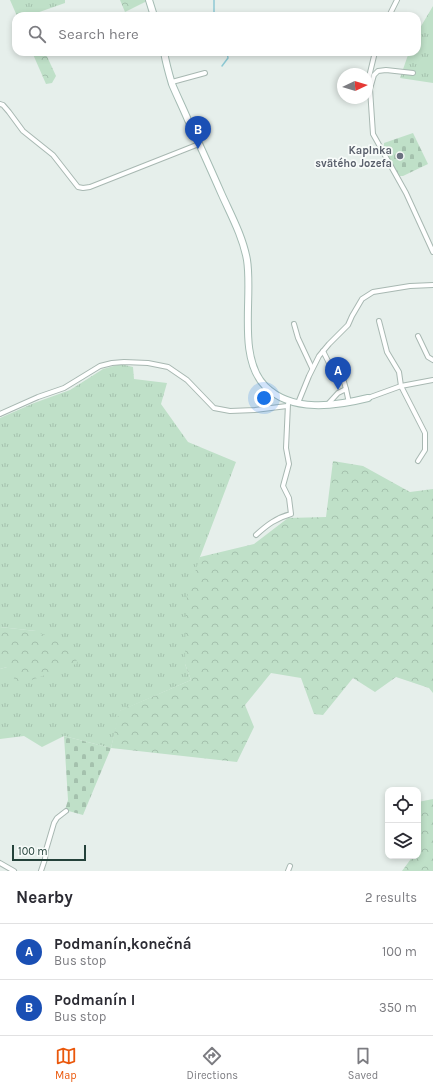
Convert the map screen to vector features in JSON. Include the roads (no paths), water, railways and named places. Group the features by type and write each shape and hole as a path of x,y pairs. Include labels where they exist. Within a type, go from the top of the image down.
{"street":[{"path":"149,0 153,12"},
{"path":"391,12 397,0"},
{"path":"165,56 172,82 230,213 245,254 248,275 249,346 255,372 265,386 288,403"},
{"path":"371,68 374,56"},
{"path":"373,78 378,71 386,70 413,73"},
{"path":"172,82 206,73"},
{"path":"0,104 3,105 9,112 23,131 53,156 78,186 83,188 90,187 199,144"},
{"path":"371,104 373,134 406,193 433,252"},
{"path":"298,403 312,368 323,351 348,325 362,299 373,292 410,286 433,285"},
{"path":"379,321 387,352 399,372 401,386 425,434 425,450 418,461"},
{"path":"294,324 298,338 312,368"},
{"path":"418,336 428,357 433,360"},
{"path":"323,351 329,363 337,366 341,371 349,403"},
{"path":"0,414 64,388 100,366 124,362 148,363 168,367 187,380 214,408 230,411 255,410 288,403 327,405 349,403 401,386 433,380"},
{"path":"327,405 338,393 346,389"},
{"path":"256,535 267,524 279,517 291,514 289,498 283,486 289,464 286,448 288,403"},
{"path":"41,871 54,823 57,818 66,811"},
{"path":"0,863 14,871"},
{"path":"288,871 290,866"}],"waterway":[{"path":"214,0 214,12"},
{"path":"222,66 228,58 228,56"}],"place":[{"name":"Podmanín I","path":"198,149"},
{"name":"Kaplnka svätého Jozefa","path":"400,156"},
{"name":"Podmanín,konečná","path":"338,390"}]}
